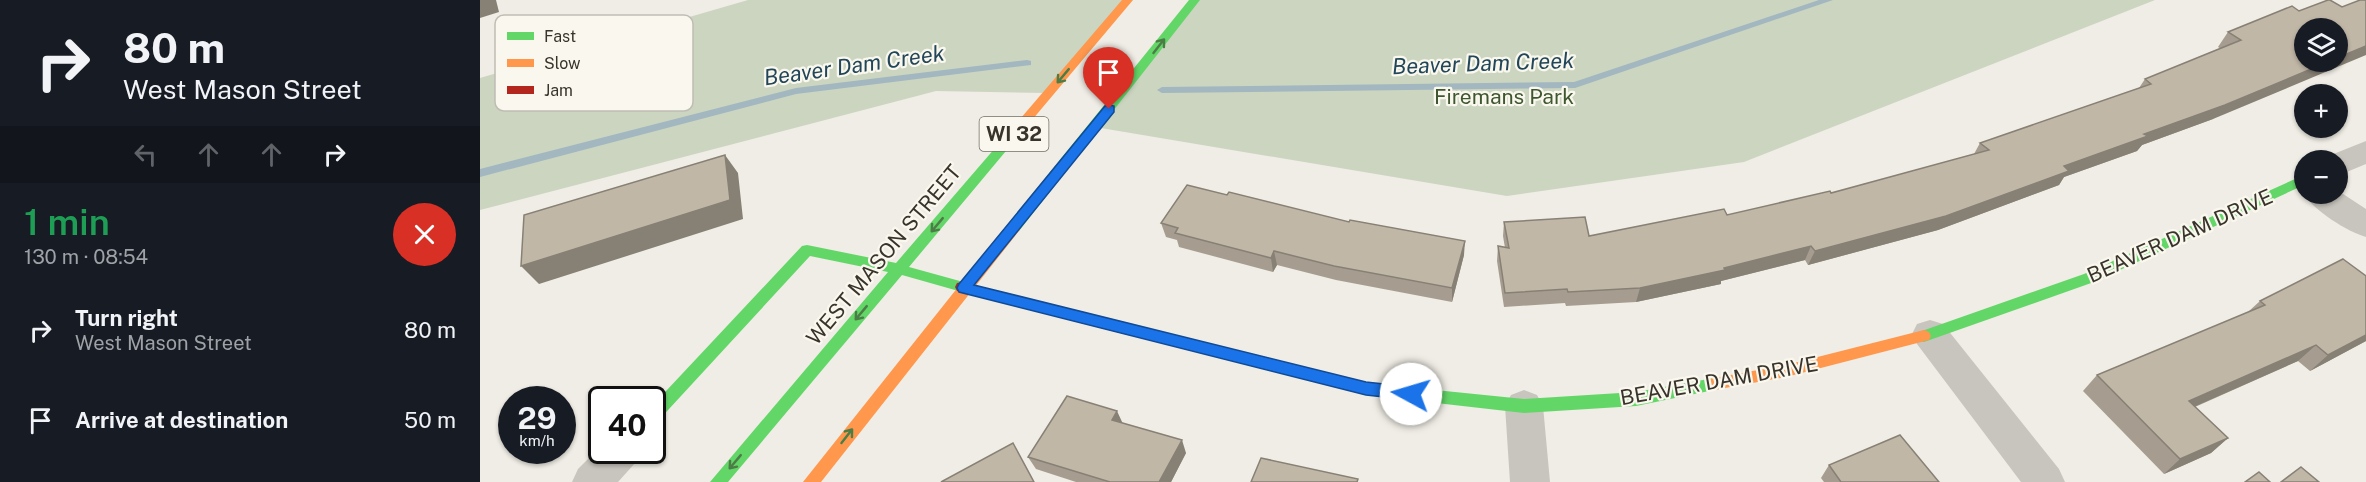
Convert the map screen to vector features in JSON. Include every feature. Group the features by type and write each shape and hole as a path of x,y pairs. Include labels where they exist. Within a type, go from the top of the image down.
{"street":[{"name":"WEST MASON STREET","path":"718,482 1128,0"},
{"name":"WI 32","path":"811,482 1195,0"},
{"path":"2348,160 2366,152"},
{"name":"BEAVER DAM DRIVE","path":"666,402 807,250 899,269 964,288 1366,389 1524,405 1636,399 1786,371 1930,333 2089,278 2294,190"},
{"path":"2336,204 2366,225"},
{"path":"1930,333 2045,482"},
{"path":"1524,405 1530,482"},
{"path":"592,482 609,464"}],"green space":[{"path":"748,0 1128,0 1049,93 936,91 480,210 480,78 495,74 495,111 693,111 693,16"},
{"name":"Firemans Park","path":"1195,0 2155,0 1744,162 1507,196 1095,127"}],"building":[{"path":"2328,0 2342,7 2366,0 2366,46 2348,53 2348,18 2294,18 2294,72 2304,72 2225,105 2144,134 2148,136 2064,166 2069,171 1946,216 1815,251 1811,246 1724,268 1725,270 1640,288 1505,293 1498,246 1509,248 1504,222 1585,217 1589,236 1724,209 1727,215 1830,191 1831,193 1989,150 1980,143 2151,84 2145,79 2241,40 2228,32 2292,6 2299,11"},
{"path":"725,155 730,200 521,266 524,215"},
{"path":"1187,185 1227,195 1229,192 1349,222 1350,220 1465,241 1452,288 1334,266 1274,251 1271,258 1175,233 1178,228 1161,223"},
{"path":"2343,259 2366,276 2366,335 2328,355 2316,345 2189,401 2228,438 2180,459 2097,375 2265,305 2260,301"},
{"path":"1067,396 1117,411 1112,420 1182,440 1159,482 1110,482 1028,457"},
{"path":"1900,435 1939,482 1841,482 1829,465"},
{"path":"1013,443 1034,482 941,482"},
{"path":"1261,458 1358,479 1357,482 1251,482"},
{"path":"2301,467 2319,482 2281,482"},
{"path":"2259,472 2270,482 2245,482"}],"waterway":[{"name":"Beaver Dam Creek","path":"1162,90 1575,85 1828,0"},
{"name":"Beaver Dam Creek","path":"480,173 796,91 1027,63"}],"traffic: fast":[{"path":"1014,227 1195,0"},
{"path":"718,482 1012,136"},
{"path":"1924,336 2089,278 2294,185"},
{"path":"666,402 807,250 899,269 962,287"},
{"path":"1132,330 1366,389 1524,406 1636,399 1714,384"}],"traffic: slow":[{"path":"1012,136 1128,0"},
{"path":"811,482 1014,227"},
{"path":"1714,384 1786,371 1924,336"}],"traffic: jam":[{"path":"962,287 1132,330"}],"route":[{"path":"1109,109 964,288 1366,389 1411,394"}]}
